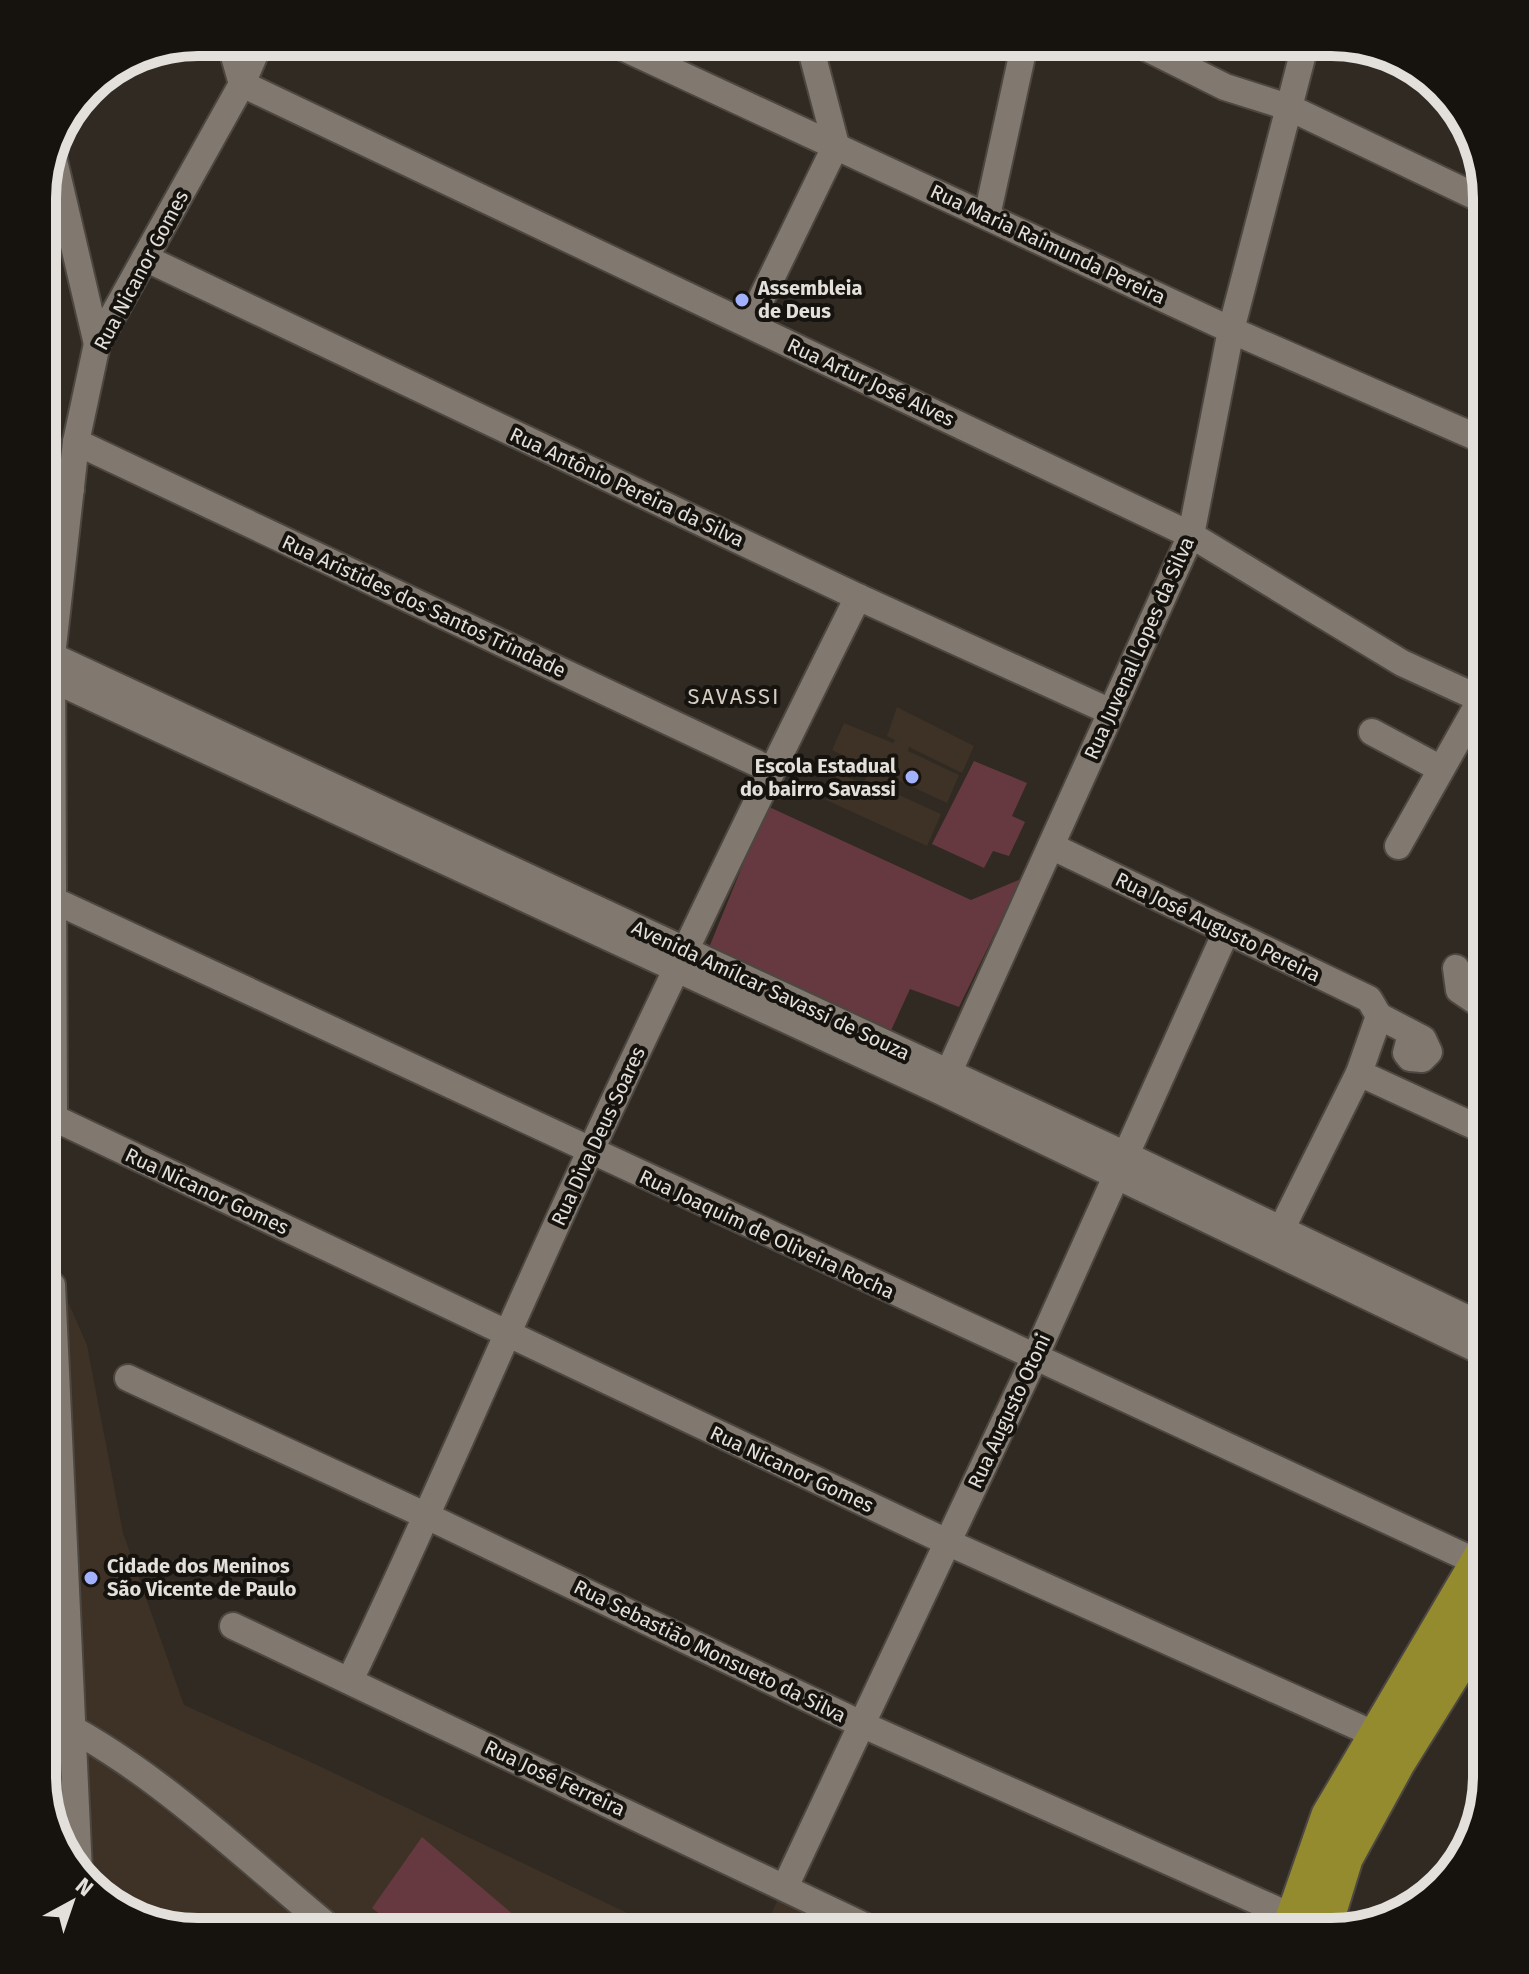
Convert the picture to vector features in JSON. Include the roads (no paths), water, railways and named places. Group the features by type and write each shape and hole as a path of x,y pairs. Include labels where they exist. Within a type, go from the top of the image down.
{"highway":[{"path":"1304,1918 1331,1817 1376,1735 1473,1576"},
{"path":"1307,1918 1395,1762 1473,1654"}],"street":[{"path":"234,56 242,84"},
{"name":"Rua Nicanor Gomes","path":"56,638 76,442 97,344 242,84 254,56"},
{"name":"Rua Maria Raimunda Pereira","path":"642,56 1231,330 1473,436"},
{"path":"749,324 836,145 813,56"},
{"path":"987,216 1022,56"},
{"path":"1163,56 1225,87 1288,107 1473,195"},
{"name":"Rua Juvenal Lopes da Silva","path":"944,1082 1191,535 1231,330 1302,56"},
{"name":"Rua Artur José Alves","path":"242,84 1191,535 1402,663 1473,696"},
{"path":"58,176 97,344"},
{"name":"Rua Antônio Pereira da Silva","path":"145,258 858,597 1111,712"},
{"name":"Rua Aristides dos Santos Trindade","path":"76,442 771,770"},
{"path":"56,490 71,489"},
{"name":"Rua Diva Deus Soares","path":"350,1680 429,1517 590,1151 771,770 858,597"},
{"name":"Avenida Amílcar Savassi de Souza","path":"56,669 944,1082 1276,1240 1473,1346"},
{"path":"1398,846 1473,718"},
{"path":"1372,732 1441,769"},
{"name":"Rua José Augusto Pereira","path":"1051,846 1369,999 1379,1016 1411,1034"},
{"name":"Rua Joaquim de Oliveira Rocha","path":"56,901 1034,1359 1473,1553"},
{"name":"Rua Augusto Otoni","path":"785,1887 1034,1359 1226,932"},
{"path":"1456,968 1459,990 1473,1000"},
{"path":"1276,1240 1359,1073 1379,1016"},
{"path":"1359,1073 1473,1126"},
{"name":"Rua Nicanor Gomes","path":"56,1122 949,1543 1376,1735"},
{"name":"Avenida Amílcar Savassi de Souza","path":"1276,1240 1473,1322"},
{"name":"Rua Sebastião Monsueto da Silva","path":"128,1378 429,1517 861,1724 1282,1918"},
{"path":"56,1383 78,1851"},
{"name":"Rua José Ferreira","path":"233,1626 848,1918"},
{"path":"56,1720 150,1780 318,1918"}],"place":[{"name":"Assembleia de Deus","path":"742,300"},
{"name":"Escola Estadual do bairro Savassi","path":"912,777"},
{"name":"Cidade dos Meninos São Vicente de Paulo","path":"91,1578"}],"district":[{"name":"SAVASSI","path":"734,696"}]}
